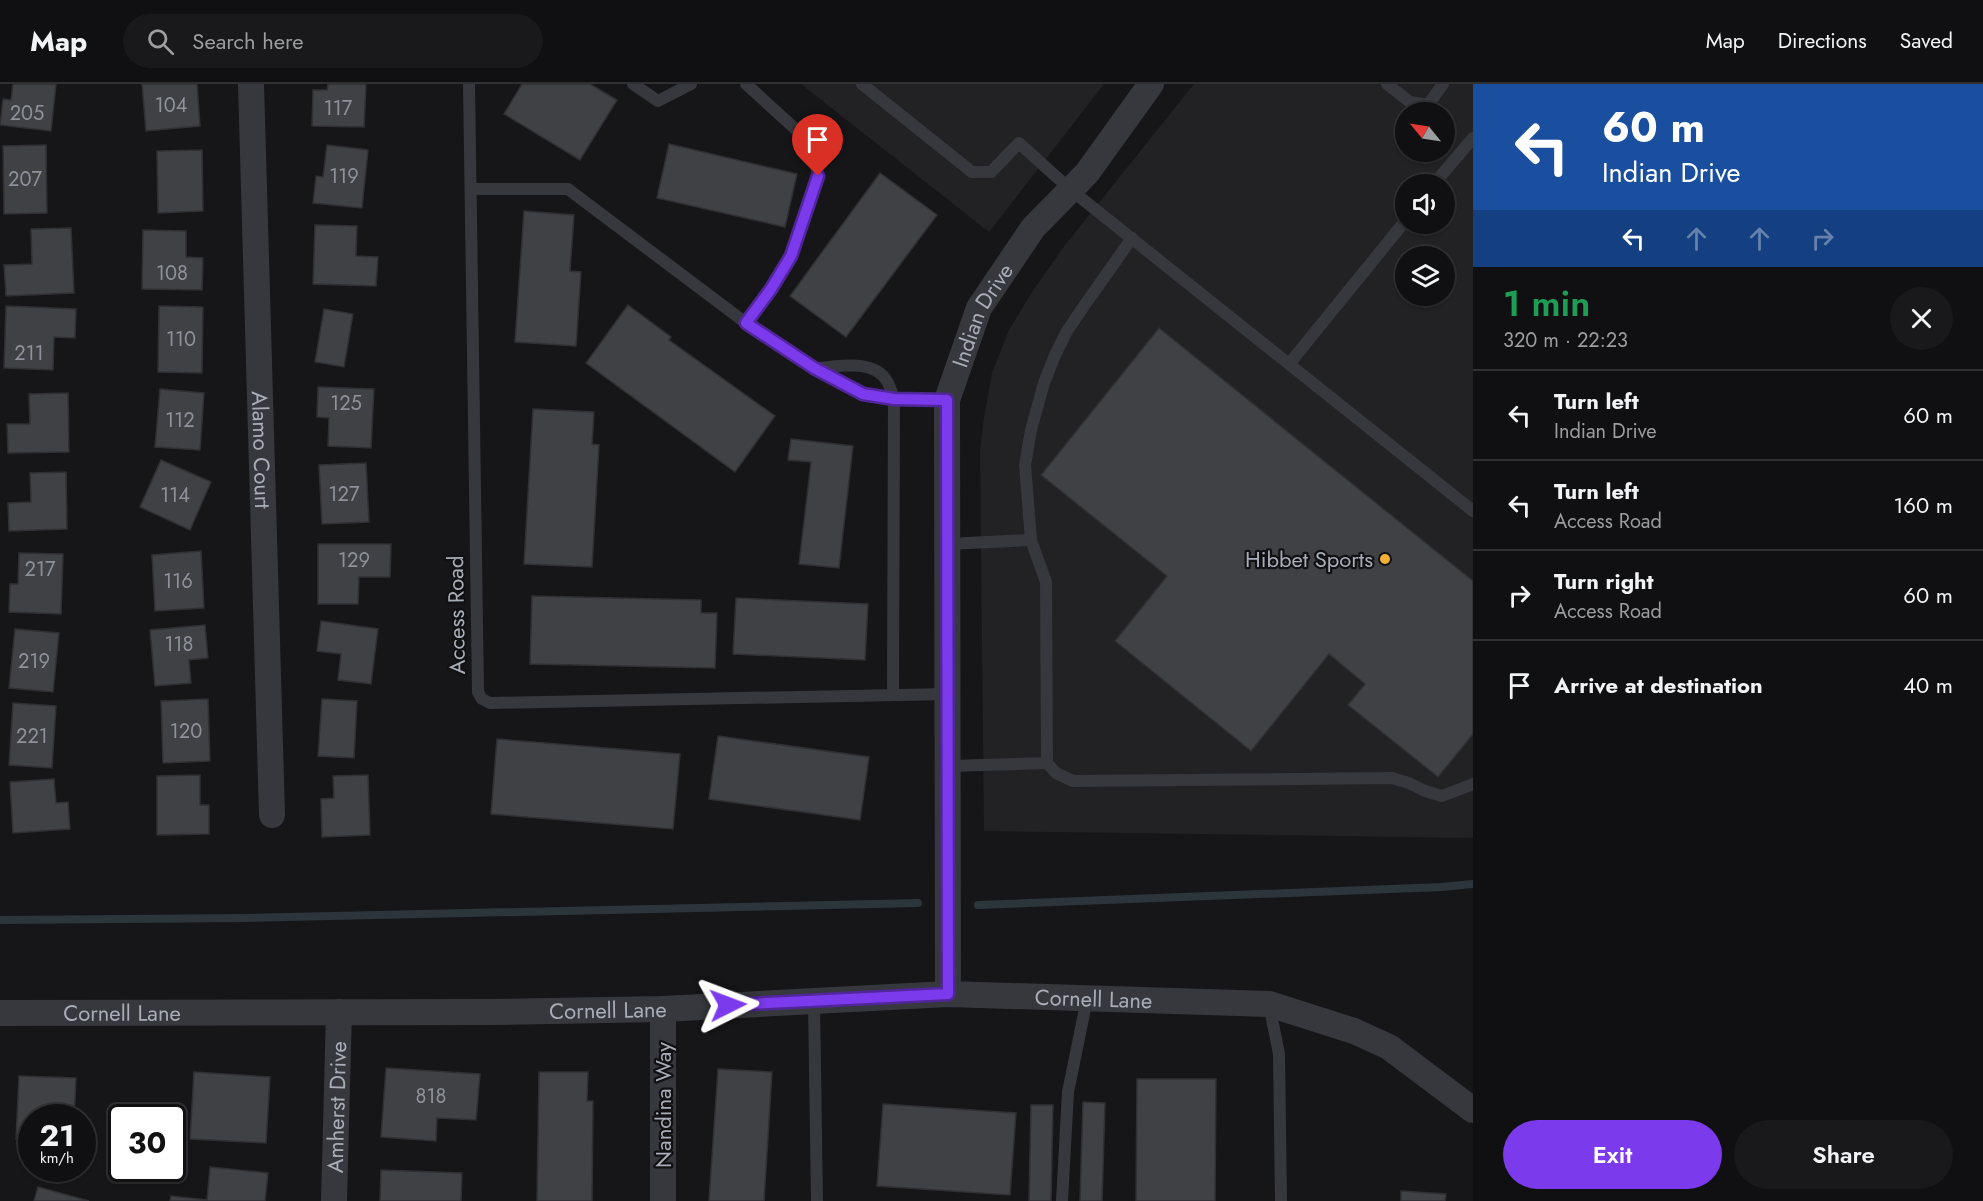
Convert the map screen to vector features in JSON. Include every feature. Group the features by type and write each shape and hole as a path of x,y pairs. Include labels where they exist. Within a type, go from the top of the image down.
{"street":[{"name":"Alamo Court","path":"250,84 272,815"},
{"name":"Indian Drive","path":"948,994 947,400 979,308 1033,228 1087,173 1151,84"},
{"name":"Cornell Lane","path":"0,1013 663,1009 948,994 1269,1004 1354,1031 1389,1047 1473,1110"},
{"name":"Nandina Way","path":"663,1009 663,1201"},
{"name":"Amherst Drive","path":"334,1201 339,1012"}],"lane":[{"name":"Access Road","path":"469,84 478,692 482,699 490,703 948,694"},
{"path":"633,84 658,101 691,84"},
{"path":"746,84 813,145 818,176 791,256 746,323"},
{"path":"862,84 972,171 991,172 1019,143 1071,190 1473,511"},
{"path":"1387,84 1410,102 1428,105 1443,84"},
{"path":"1442,174 1473,138"},
{"path":"471,189 568,189 746,323 814,368 863,394 894,399 947,400"},
{"path":"1289,364 1395,234"},
{"path":"1132,238 1067,331 1055,355 1044,383 1031,430 1025,465 1031,540 1046,582 1047,763 1056,773 1073,782 1392,778 1442,796 1473,784"},
{"path":"814,368 863,366 878,370 887,381 894,399 893,695"},
{"path":"947,544 1031,540"},
{"path":"948,766 1047,763"},
{"path":"1062,1201 1068,1092 1087,999"},
{"path":"814,1001 817,1201"},
{"path":"1269,1004 1279,1054 1281,1201"}],"shaded area":[{"path":"801,84 1104,84 989,232"},
{"path":"1194,84 1473,84 1473,838 984,831 980,452 992,373 1009,330 1065,245"}],"building":[{"path":"13,84 56,84 51,131 0,125 3,99 11,100"},
{"path":"142,84 197,84 200,126 146,131"},
{"path":"328,84 366,84 364,127 312,126 313,90 327,90"},
{"path":"522,84 590,84 617,100 580,160 504,114"},
{"path":"669,144 797,174 785,227 657,198"},
{"path":"46,145 47,213 4,214 3,146"},
{"path":"327,145 368,150 362,208 313,203 316,176 323,177"},
{"path":"202,150 203,211 158,213 157,151"},
{"path":"880,173 937,215 846,337 790,296"},
{"path":"524,211 574,215 570,271 581,272 576,346 515,342"},
{"path":"315,225 357,226 356,256 378,257 376,286 313,284"},
{"path":"71,228 74,293 6,296 4,265 32,264 31,229"},
{"path":"143,230 186,231 186,257 203,258 202,290 142,289"},
{"path":"628,305 671,337 669,340 775,416 735,472 586,363"},
{"path":"6,306 76,309 75,338 54,337 53,370 4,368"},
{"path":"159,306 203,307 202,373 158,372"},
{"path":"324,309 353,314 344,367 315,362"},
{"path":"1159,328 1473,581 1473,734 1438,777 1348,705 1365,684 1329,654 1251,751 1115,641 1167,576 1041,475"},
{"path":"318,387 374,389 371,448 328,446 329,418 317,417"},
{"path":"160,389 204,393 200,450 155,447"},
{"path":"68,393 69,452 8,453 7,424 30,424 29,394"},
{"path":"533,409 594,412 592,444 599,445 592,567 524,564"},
{"path":"791,439 853,446 839,568 799,564 811,462 788,460"},
{"path":"161,460 211,482 190,530 140,507"},
{"path":"366,463 369,522 322,524 319,465"},
{"path":"66,472 67,529 9,531 8,503 31,502 30,473"},
{"path":"318,544 391,544 390,577 359,577 358,604 318,604"},
{"path":"201,551 204,608 155,611 152,555"},
{"path":"19,553 63,554 61,614 9,612 10,584 18,584"},
{"path":"532,596 701,600 701,613 717,613 715,668 530,664"},
{"path":"736,598 868,604 865,660 733,654"},
{"path":"321,621 378,629 371,684 338,680 341,654 317,651"},
{"path":"205,625 208,658 189,660 191,683 155,686 150,630"},
{"path":"15,629 59,633 53,692 9,688"},
{"path":"208,699 210,761 163,763 161,701"},
{"path":"322,699 357,701 354,758 318,756"},
{"path":"13,703 56,706 52,768 9,765"},
{"path":"718,736 869,757 860,820 709,799"},
{"path":"497,739 680,754 673,829 491,814"},
{"path":"200,775 200,805 209,805 209,834 157,835 157,776"},
{"path":"368,775 370,835 322,837 321,799 334,798 333,776"},
{"path":"54,779 56,803 68,802 70,829 13,833 10,782"},
{"path":"386,1068 480,1074 476,1120 437,1118 436,1141 381,1137"},
{"path":"718,1069 772,1072 764,1201 709,1201"},
{"path":"194,1072 270,1077 266,1143 190,1139"},
{"path":"539,1072 588,1072 587,1101 593,1101 592,1201 537,1201"},
{"path":"19,1076 76,1078 75,1104 18,1104 18,1139 16,1139"},
{"path":"1137,1079 1216,1079 1215,1201 1136,1201"},
{"path":"1083,1102 1105,1103 1102,1201 1080,1201"},
{"path":"883,1104 1016,1113 1010,1195 877,1186"},
{"path":"1031,1105 1053,1105 1051,1201 1029,1201"},
{"path":"210,1167 268,1173 265,1201 170,1201 171,1196 207,1200"},
{"path":"381,1170 462,1173 461,1201 380,1201"},
{"path":"38,1187 89,1201 34,1201"},
{"path":"1401,1191 1446,1194 1445,1201 1401,1201"}],"waterway":[{"path":"978,905 1473,884"},
{"path":"0,920 245,918 918,903"}],"place":[{"name":"Hibbet Sports","path":"1385,559"}],"route":[{"path":"728,1005 948,994 947,400 894,399 863,394 814,368 746,323 791,256 818,176"}]}
